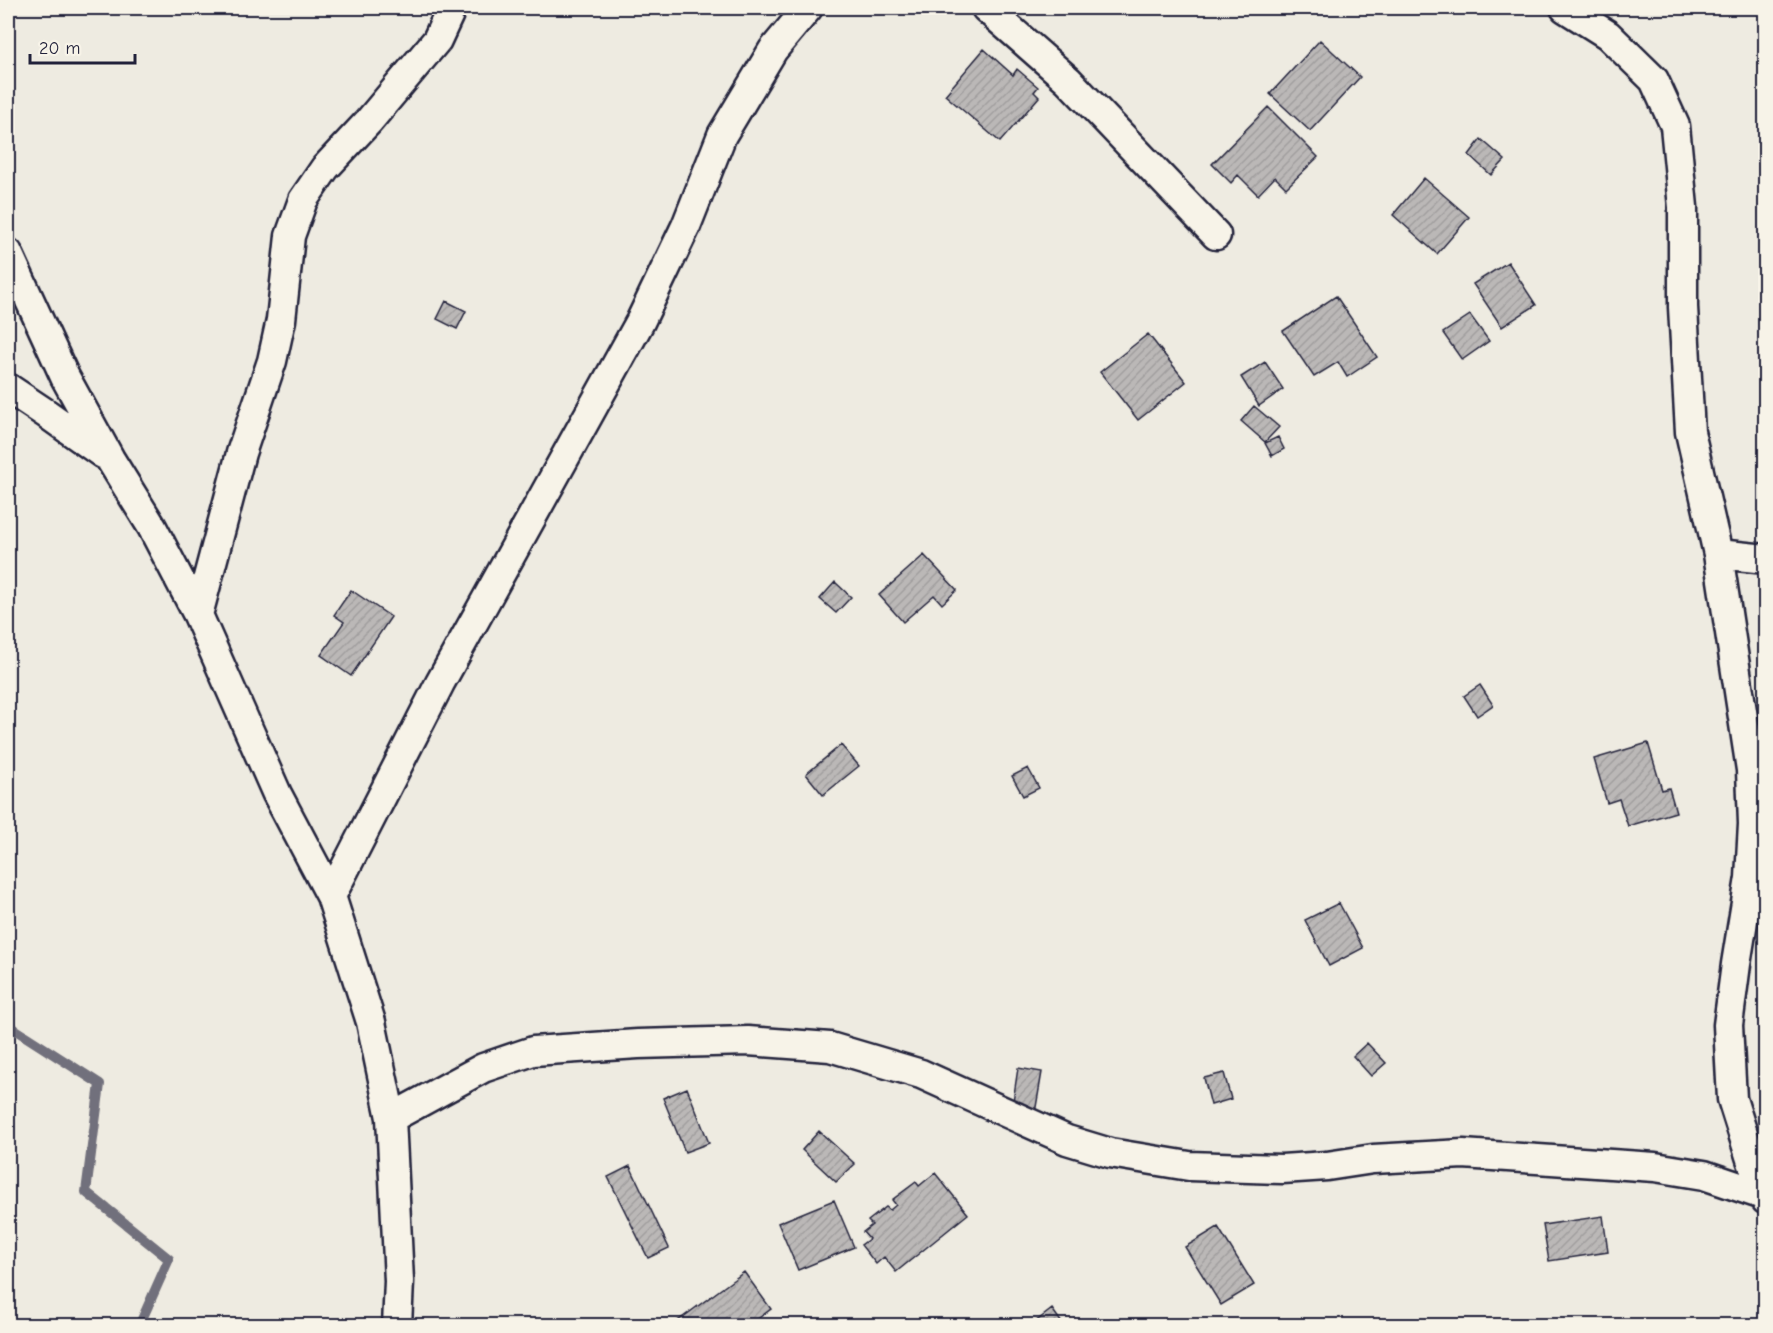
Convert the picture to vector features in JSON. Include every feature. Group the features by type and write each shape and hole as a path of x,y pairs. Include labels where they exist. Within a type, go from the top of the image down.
{"street":[{"path":"198,615 241,453 272,361 281,320 290,236 303,200 325,168 369,121 437,40 449,14 449,8"},
{"path":"331,896 440,683 640,322 686,226 722,135 773,50 808,8"},
{"path":"986,8 1068,80 1216,235"},
{"path":"1565,8 1608,35 1654,80 1675,126 1683,207 1683,308 1690,432 1718,554 1751,770 1754,824 1750,878 1728,1026 1732,1099 1764,1198"},
{"path":"8,253 65,377 110,459 152,527 198,615 277,794 331,896 370,1022 390,1118 399,1281 397,1326"},
{"path":"8,388 110,459"},
{"path":"1718,554 1766,558"},
{"path":"390,1118 483,1068 533,1051 638,1044 748,1041 830,1047 921,1074 1067,1140 1110,1153 1189,1166 1282,1169 1327,1166 1373,1159 1463,1154 1655,1167 1704,1175 1764,1198"}],"building":[{"path":"1320,40 1360,77 1310,131 1270,94"},
{"path":"984,49 1013,75 1017,69 1038,87 1034,92 1039,97 1000,142 945,95"},
{"path":"1268,107 1318,157 1286,188 1275,177 1258,195 1238,175 1231,183 1212,164"},
{"path":"1481,139 1505,160 1491,175 1469,155"},
{"path":"1424,178 1469,217 1437,254 1393,215"},
{"path":"1508,262 1536,305 1502,327 1473,284"},
{"path":"1336,296 1377,357 1347,377 1338,362 1314,377 1283,331"},
{"path":"446,301 466,311 457,329 437,319"},
{"path":"1470,315 1489,341 1462,360 1443,333"},
{"path":"1148,334 1186,382 1138,420 1100,372"},
{"path":"1265,362 1283,389 1259,406 1241,377"},
{"path":"1254,406 1279,427 1265,442 1241,421"},
{"path":"1278,437 1284,449 1272,456 1265,443"},
{"path":"924,555 957,590 942,604 934,595 903,622 879,595"},
{"path":"835,582 851,597 836,613 820,599"},
{"path":"351,590 391,617 351,676 321,655 344,622 334,615"},
{"path":"1480,685 1493,705 1477,716 1464,696"},
{"path":"1648,743 1662,790 1669,788 1676,812 1628,826 1619,799 1607,803 1594,759"},
{"path":"841,745 859,766 823,795 806,774"},
{"path":"1028,768 1039,788 1023,796 1012,776"},
{"path":"1339,903 1363,948 1329,966 1305,920"},
{"path":"1367,1043 1386,1063 1371,1076 1353,1056"},
{"path":"1018,1068 1042,1072 1034,1119 1011,1115"},
{"path":"1224,1073 1231,1099 1211,1105 1204,1078"},
{"path":"687,1088 709,1143 685,1152 663,1098"},
{"path":"819,1131 855,1164 836,1182 802,1150"},
{"path":"630,1166 669,1248 648,1258 608,1177"},
{"path":"935,1173 968,1214 896,1272 884,1257 876,1264 861,1245 869,1239 863,1232 872,1225 868,1221 886,1207 890,1210 896,1205 892,1200 916,1182 919,1186"},
{"path":"834,1200 854,1247 798,1270 778,1223"},
{"path":"1603,1216 1608,1252 1549,1261 1543,1225"},
{"path":"1218,1227 1254,1285 1221,1305 1185,1247"},
{"path":"744,1272 771,1309 748,1326 671,1326"},
{"path":"1052,1309 1064,1326 1030,1326"}],"waterway":[{"path":"8,1025 100,1084 86,1192 169,1259 139,1326"}]}
